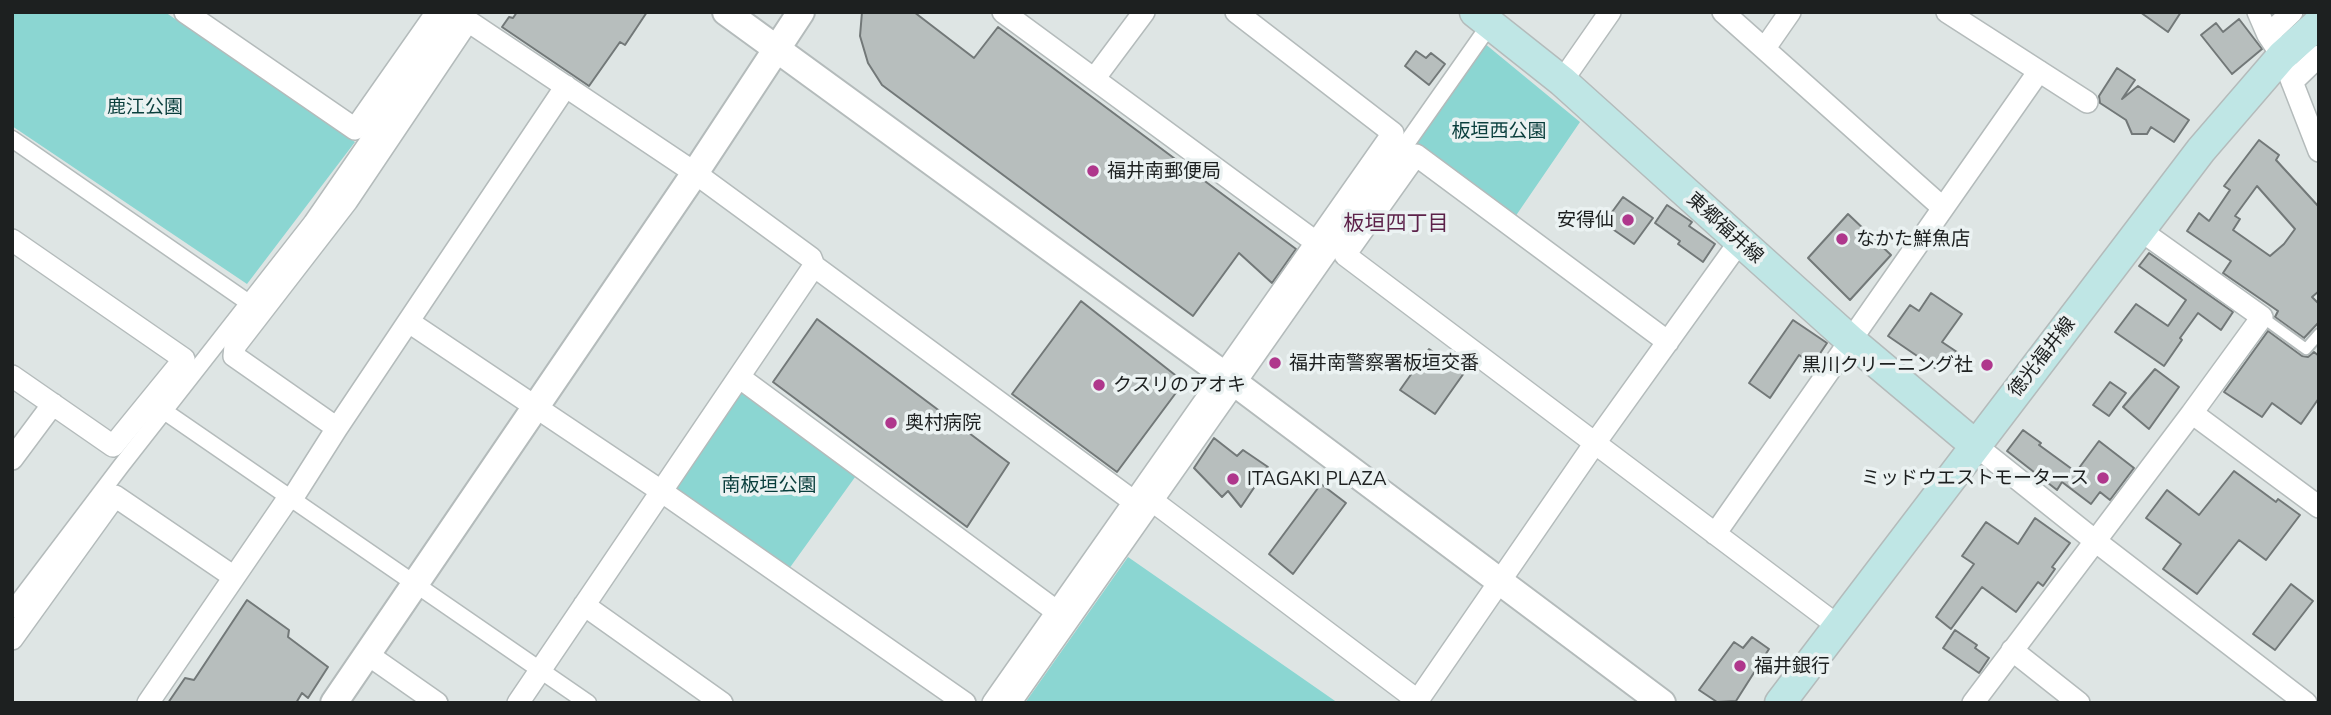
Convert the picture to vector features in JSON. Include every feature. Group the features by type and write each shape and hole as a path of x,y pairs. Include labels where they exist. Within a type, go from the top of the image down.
{"main road":[{"name":"東郷福井線","path":"1489,18 1850,340 1975,445"},
{"name":"徳光福井線","path":"1780,703 2201,150 2281,58 2319,23"}],"street":[{"path":"185,12 355,129 437,12"},
{"path":"12,610 312,222 457,12"},
{"path":"726,12 1230,379 1662,703"},
{"path":"334,703 802,12"},
{"path":"1003,12 1317,243"},
{"path":"1094,79 1144,12"},
{"path":"1230,379 1317,243 1393,133 1236,12"},
{"path":"1562,81 1610,12"},
{"path":"1723,12 1943,208"},
{"path":"1765,48 1790,12"},
{"path":"1947,12 2087,102"},
{"path":"2258,12 2281,58 2319,151"},
{"path":"2281,58 2292,12"},
{"path":"1013,703 1144,501 1489,18"},
{"path":"337,428 234,356 235,346 347,201 468,21 695,173 811,258 814,266 1144,501 1416,701 1595,443 1740,241"},
{"path":"2281,58 2319,56"},
{"path":"1715,534 2039,71"},
{"path":"148,703 290,498 566,86"},
{"path":"12,139 249,303"},
{"path":"1668,342 1416,155 1345,255 1838,626"},
{"path":"1973,703 2262,317 2140,230"},
{"path":"12,240 184,359 113,446 12,376"},
{"path":"518,703 814,266"},
{"path":"409,322 661,491 965,703"},
{"path":"739,377 1056,611"},
{"path":"12,458 53,404"},
{"path":"164,411 588,703"},
{"path":"2192,413 2319,507"},
{"path":"1975,445 2306,703"},
{"path":"12,639 116,496 234,577"},
{"path":"993,703 1056,611 1144,501"},
{"path":"584,605 723,703"},
{"path":"2012,650 2080,703"},
{"path":"367,654 437,703"}],"lane":[{"path":"2262,317 2306,349 2319,334"}],"green space":[{"name":"鹿江公園","path":"12,12 165,12 355,142 247,284 12,126"},
{"name":"板垣西公園","path":"1484,43 1580,122 1515,217 1415,142"},
{"name":"南板垣公園","path":"743,390 858,473 786,573 673,494"},
{"path":"1128,557 1338,703 1025,703"}],"building":[{"path":"517,12 647,12 625,45 620,42 589,86 502,27 509,17 513,18"},
{"path":"862,12 914,12 974,58 998,27 1296,249 1272,283 1239,253 1193,316 882,85 868,63 860,36"},
{"path":"2140,12 2181,12 2168,32"},
{"path":"2239,19 2262,49 2232,74 2201,35 2216,23 2223,32"},
{"path":"1416,51 1426,58 1431,53 1445,64 1429,85 1405,66"},
{"path":"2117,68 2135,80 2122,99 2138,86 2189,120 2174,142 2151,127 2147,134 2132,134 2126,120 2100,103 2099,96"},
{"path":"2259,140 2279,155 2276,160 2319,207 2319,291 2312,297 2319,304 2319,322 2304,338 2275,317 2278,311 2223,273 2231,261 2187,231 2199,213 2209,221 2230,190 2224,186","holes":["2257,186 2295,229 2284,244 2270,256 2233,230 2240,219 2235,216"]},
{"name":"安得仙","path":"1623,197 1653,218 1634,244 1604,223"},
{"path":"1667,205 1692,222 1689,226 1715,244 1703,262 1655,223"},
{"path":"1848,214 1891,255 1850,300 1808,258"},
{"path":"2149,253 2233,312 2221,330 2198,313 2164,366 2115,332 2136,304 2168,326 2186,300 2139,266"},
{"path":"1931,293 1962,314 1942,342 1957,352 1942,373 1888,336 1910,305 1919,311"},
{"path":"1081,301 1184,382 1117,472 1012,394"},
{"name":"奥村病院","path":"817,319 1009,463 967,527 773,382"},
{"path":"1793,320 1827,343 1813,364 1799,355 1770,398 1749,383"},
{"path":"2268,331 2302,356 2308,357 2314,352 2319,356 2319,398 2301,424 2272,403 2262,417 2224,392"},
{"path":"1429,349 1464,373 1435,414 1400,390"},
{"path":"2155,369 2179,387 2149,429 2123,407"},
{"path":"2110,382 2126,393 2109,416 2093,405"},
{"path":"2023,430 2076,472 2099,441 2134,468 2110,500 2100,492 2091,504 2062,482 2057,490 2007,451"},
{"name":"ITAGAKI PLAZA","path":"1214,438 1237,456 1243,450 1268,467 1241,507 1228,491 1222,497 1194,468"},
{"path":"2234,471 2276,502 2278,499 2300,515 2266,560 2239,540 2197,594 2163,569 2181,544 2146,518 2167,490 2199,515"},
{"path":"1321,484 1346,503 1293,574 1269,554"},
{"path":"2035,518 2070,543 2052,567 2055,569 2043,586 2038,582 2016,612 1982,587 1951,629 1936,617 1974,564 1962,556 1986,522 2018,544"},
{"path":"2291,584 2313,601 2275,650 2253,634"},
{"path":"247,600 289,630 288,637 328,667 308,698 302,693 296,703 168,703 185,678 194,680"},
{"path":"1955,630 1977,645 1975,648 1989,658 1979,673 1943,648"},
{"path":"1752,637 1769,649 1736,701 1717,702 1699,690 1734,642 1743,648"}],"place":[{"name":"福井南郵便局","path":"1093,171"},
{"name":"安得仙","path":"1628,220"},
{"name":"なかた鮮魚店","path":"1842,239"},
{"name":"福井南警察署板垣交番","path":"1275,363"},
{"name":"黒川クリーニング社","path":"1987,365"},
{"name":"クスリのアオキ","path":"1099,385"},
{"name":"奥村病院","path":"891,423"},
{"name":"ミッドウエストモータース","path":"2103,478"},
{"name":"ITAGAKI PLAZA","path":"1233,479"},
{"name":"福井銀行","path":"1740,666"}],"district":[{"name":"板垣四丁目","path":"1396,224"}]}
